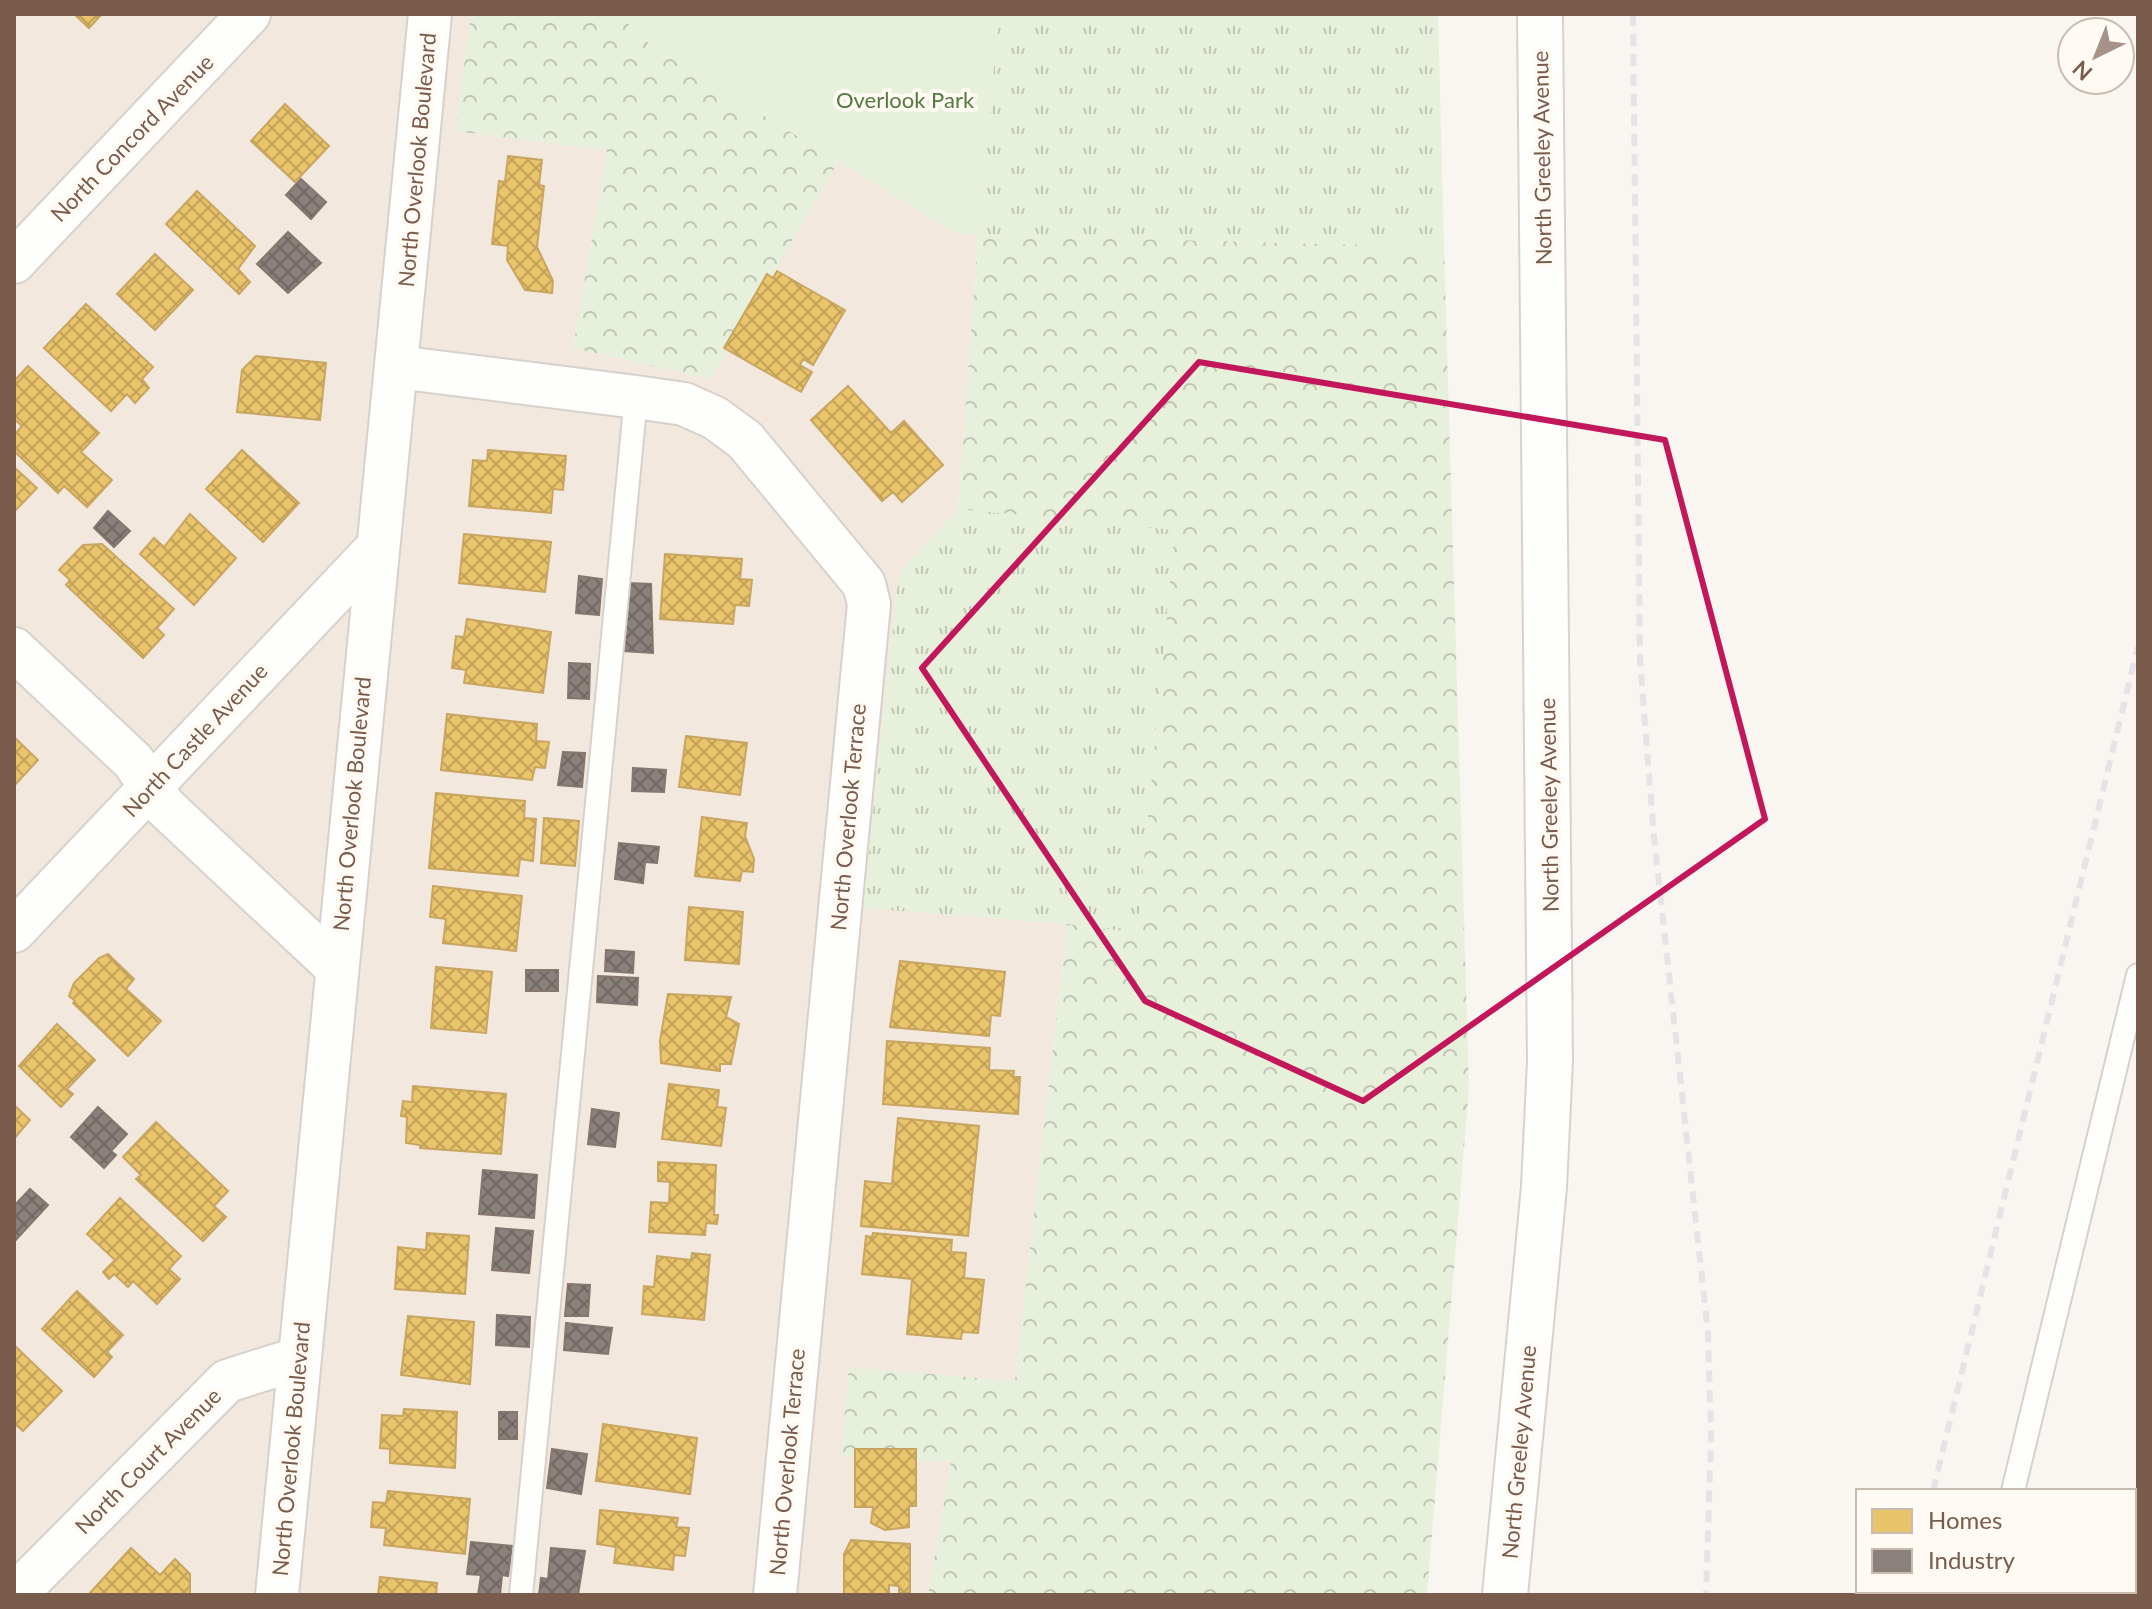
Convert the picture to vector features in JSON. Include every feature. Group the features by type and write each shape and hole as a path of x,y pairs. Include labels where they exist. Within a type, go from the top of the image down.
{"main road":[{"name":"North Greeley Avenue","path":"1505,1595 1544,1187 1550,1061 1540,14"}],"street":[{"name":"North Concord Avenue","path":"14,262 249,14"},
{"name":"North Overlook Boulevard","path":"277,1595 430,14"},
{"name":"North Overlook Terrace","path":"397,367 684,404 715,418 745,440 853,566 864,584 869,604 775,1595"},
{"name":"North Castle Avenue","path":"14,931 376,549"},
{"path":"14,649 133,761 165,807 337,968"},
{"name":"North Court Avenue","path":"15,1595 227,1381 300,1358"}],"lane":[{"path":"521,1595 636,397"},
{"path":"2013,1489 2138,975"}],"highlighted area":[{"path":"1199,362 1665,440 1765,819 1363,1101 1145,1001 922,668"}],"shaded area":[{"path":"14,14 471,14 455,131 608,150 573,347 711,379 839,161 954,233 978,235 958,509 899,573 863,907 1067,924 1015,1381 849,1368 951,1462 928,1595 14,1595"}],"green space":[{"path":"471,14 618,14 654,48 839,161 711,379 573,348 607,150 455,131"},
{"name":"Overlook Park","path":"618,14 999,14 978,235 954,233 654,48"},
{"path":"999,14 1438,14 1444,247 978,235"},
{"path":"978,235 1444,247 1469,1088 1427,1595 928,1595 951,1462 841,1455 849,1367 1015,1381 1067,924 1137,933 1175,530 958,509"},
{"path":"958,509 1175,529 1137,933 1067,924 863,908 899,573"}],"building: Homes":[{"path":"74,14 102,14 89,28"},
{"path":"285,104 329,146 295,182 251,141"},
{"path":"508,156 542,160 539,185 544,186 537,247 553,281 552,293 525,290 507,260 508,246 492,244 499,181 505,182"},
{"path":"197,191 255,246 238,269 250,282 239,294 166,224"},
{"path":"155,254 193,290 155,330 117,294"},
{"path":"777,271 845,310 813,365 803,359 800,365 812,372 801,392 724,348 767,274 773,278"},
{"path":"86,304 153,367 142,379 149,388 135,403 127,394 111,411 44,348"},
{"path":"256,356 326,363 320,420 237,412 242,370"},
{"path":"28,366 99,433 81,452 112,480 87,507 64,486 58,493 14,451 14,430 16,433 22,426 14,419 14,381"},
{"path":"848,386 891,433 904,421 943,465 902,502 893,492 882,501 811,420"},
{"path":"242,450 299,503 263,542 206,489"},
{"path":"488,450 566,456 563,490 553,489 551,513 469,506 473,460 487,461"},
{"path":"14,467 37,488 14,512"},
{"path":"190,514 236,558 194,605 140,554 154,538 164,547"},
{"path":"464,534 551,542 545,592 459,583"},
{"path":"102,544 174,609 157,628 164,635 143,658 66,585 70,580 59,570 83,545"},
{"path":"665,554 742,559 740,579 752,580 749,606 735,605 733,624 660,619"},
{"path":"467,619 551,632 543,693 464,683 466,670 452,668 456,636 464,637"},
{"path":"447,714 537,724 536,741 549,742 545,768 535,767 532,780 441,770"},
{"path":"686,736 747,743 740,795 679,787"},
{"path":"14,737 38,760 14,786"},
{"path":"436,793 525,801 524,818 536,819 533,861 520,859 518,876 429,868"},
{"path":"702,817 747,823 745,836 754,859 753,872 742,871 740,881 695,876"},
{"path":"544,818 579,821 575,866 541,863"},
{"path":"433,886 522,896 516,951 443,943 446,919 430,917"},
{"path":"689,907 743,912 739,964 685,960"},
{"path":"108,954 134,979 126,989 161,1021 128,1056 69,996 74,983 99,958"},
{"path":"900,961 1005,972 1000,1016 991,1015 989,1036 890,1027"},
{"path":"436,967 492,972 486,1033 431,1028"},
{"path":"668,994 731,997 726,1017 739,1024 731,1064 720,1064 720,1071 661,1063 660,1041"},
{"path":"57,1024 95,1060 67,1089 73,1094 61,1107 19,1066"},
{"path":"887,1041 990,1048 989,1070 1014,1071 1013,1077 1020,1077 1018,1114 883,1104"},
{"path":"669,1084 719,1090 717,1107 726,1108 721,1146 662,1139"},
{"path":"413,1086 506,1094 501,1154 420,1148 420,1145 406,1143 407,1117 401,1116 403,1101 412,1102"},
{"path":"14,1105 30,1120 14,1139"},
{"path":"898,1118 979,1126 968,1236 861,1226 865,1181 892,1184"},
{"path":"156,1122 228,1191 214,1206 226,1217 203,1241 136,1179 141,1175 123,1157"},
{"path":"658,1162 716,1165 714,1215 718,1215 717,1224 706,1223 705,1235 649,1232 651,1202 669,1203 670,1182 658,1181"},
{"path":"120,1198 181,1256 169,1269 180,1279 157,1304 133,1281 128,1287 114,1274 109,1279 103,1272 115,1260 87,1234"},
{"path":"427,1233 469,1236 465,1294 395,1289 398,1247 426,1250"},
{"path":"873,1233 952,1240 951,1252 966,1253 964,1278 984,1280 978,1333 962,1332 961,1339 907,1334 912,1279 862,1274 866,1236 872,1237"},
{"path":"692,1253 710,1255 704,1320 642,1314 644,1286 654,1287 657,1256 691,1260"},
{"path":"77,1291 123,1335 107,1352 112,1357 94,1377 42,1329"},
{"path":"408,1316 474,1322 470,1384 401,1375"},
{"path":"14,1345 62,1391 23,1431 14,1423"},
{"path":"404,1409 457,1412 455,1468 390,1463 390,1449 380,1448 382,1415 403,1416"},
{"path":"603,1424 697,1438 690,1494 596,1481"},
{"path":"855,1449 916,1449 916,1506 909,1506 909,1527 885,1530 871,1523 873,1507 855,1507"},
{"path":"388,1491 470,1499 465,1554 384,1545 386,1528 371,1527 373,1502 386,1503"},
{"path":"600,1510 678,1518 676,1527 689,1528 685,1556 674,1555 673,1570 614,1563 616,1547 597,1544"},
{"path":"851,1540 910,1544 910,1593 899,1593 899,1586 889,1585 889,1595 844,1595 844,1554"},
{"path":"131,1548 160,1575 175,1559 190,1574 190,1595 88,1595"},
{"path":"380,1577 437,1583 436,1595 378,1595"}],"building: Industry":[{"path":"301,179 326,202 311,219 286,195"},
{"path":"288,232 321,263 288,293 257,264"},
{"path":"108,511 130,531 114,547 94,528"},
{"path":"579,576 602,579 599,615 576,613"},
{"path":"627,583 651,584 653,653 624,651"},
{"path":"569,663 590,664 589,699 568,698"},
{"path":"563,752 585,753 582,787 558,785"},
{"path":"633,768 666,770 664,792 632,791"},
{"path":"619,843 659,847 657,863 645,862 643,883 615,879"},
{"path":"606,950 634,952 633,973 605,971"},
{"path":"526,970 558,970 558,991 526,991"},
{"path":"598,976 638,978 637,1005 597,1002"},
{"path":"98,1107 127,1134 111,1151 116,1155 104,1168 71,1137"},
{"path":"592,1109 619,1113 615,1147 588,1144"},
{"path":"483,1170 537,1175 534,1218 479,1214"},
{"path":"30,1189 48,1205 14,1242 14,1206"},
{"path":"496,1228 533,1231 529,1273 492,1270"},
{"path":"568,1284 590,1285 588,1316 565,1316"},
{"path":"497,1315 530,1317 529,1347 496,1345"},
{"path":"566,1323 612,1328 608,1354 564,1350"},
{"path":"499,1412 517,1412 517,1439 499,1439"},
{"path":"552,1449 587,1454 581,1494 547,1488"},
{"path":"471,1542 512,1546 508,1576 502,1575 500,1595 478,1595 481,1575 467,1574"},
{"path":"551,1548 585,1551 578,1595 539,1595 541,1578 548,1579"}],"railway":[{"path":"1633,14 1640,660 1654,837 1708,1333 1711,1437 1706,1595"},
{"path":"1933,1489 2138,646"}]}
